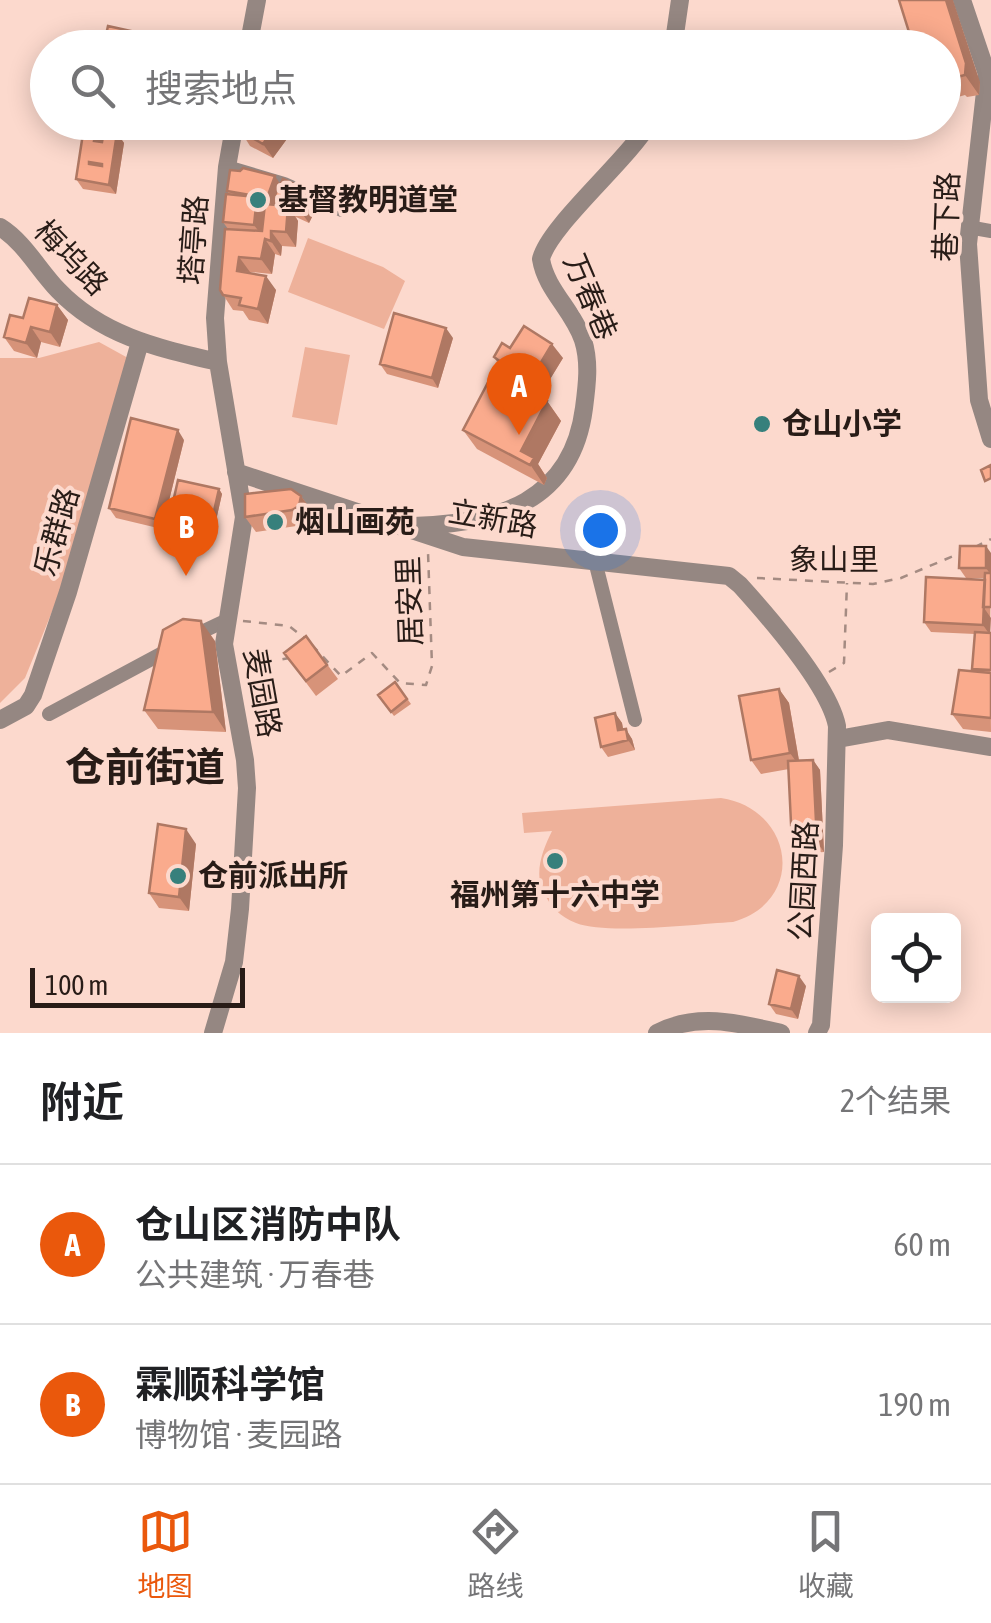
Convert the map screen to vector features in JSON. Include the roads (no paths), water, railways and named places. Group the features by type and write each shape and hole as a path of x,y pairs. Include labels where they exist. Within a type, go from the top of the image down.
{"street":[{"path":"251,30 257,0"},
{"path":"676,30 680,0"},
{"name":"巷下路","path":"962,0 986,58 987,88 968,227 978,400 991,439"},
{"name":"塔亭路","path":"218,362 215,318 232,140"},
{"name":"万春巷","path":"401,527 472,519 518,505 543,490 569,462 582,426 587,362 578,327 542,271 543,249 637,140"},
{"path":"227,166 284,184 342,210"},
{"name":"梅坞路","path":"0,227 17,239 73,304 111,330 140,342 218,362"},
{"path":"968,227 991,230"},
{"name":"乐群路","path":"0,720 26,706 34,695 140,342"},
{"name":"麦园路","path":"212,1033 234,962 247,788 224,644 244,528 218,362"},
{"name":"立新路","path":"236,472 480,550 729,576 768,618 815,680 832,710 838,739"},
{"path":"595,561 635,720"},
{"path":"49,714 227,620"},
{"path":"838,739 888,730 991,747"},
{"name":"公园西路","path":"819,1029 838,739"},
{"path":"657,1033 678,1024 710,1020 781,1033"}],"place":[{"name":"基督教明道堂","path":"258,200"},
{"name":"仓山小学","path":"762,424"},
{"name":"仓山区消防中队","path":"519,435"},
{"name":"烟山画苑","path":"275,522"},
{"name":"霖顺科学馆","path":"186,576"},
{"name":"福州第十六中学","path":"555,861"},
{"name":"仓前派出所","path":"178,876"}],"district":[{"name":"仓前街道","path":"145,767"}]}
